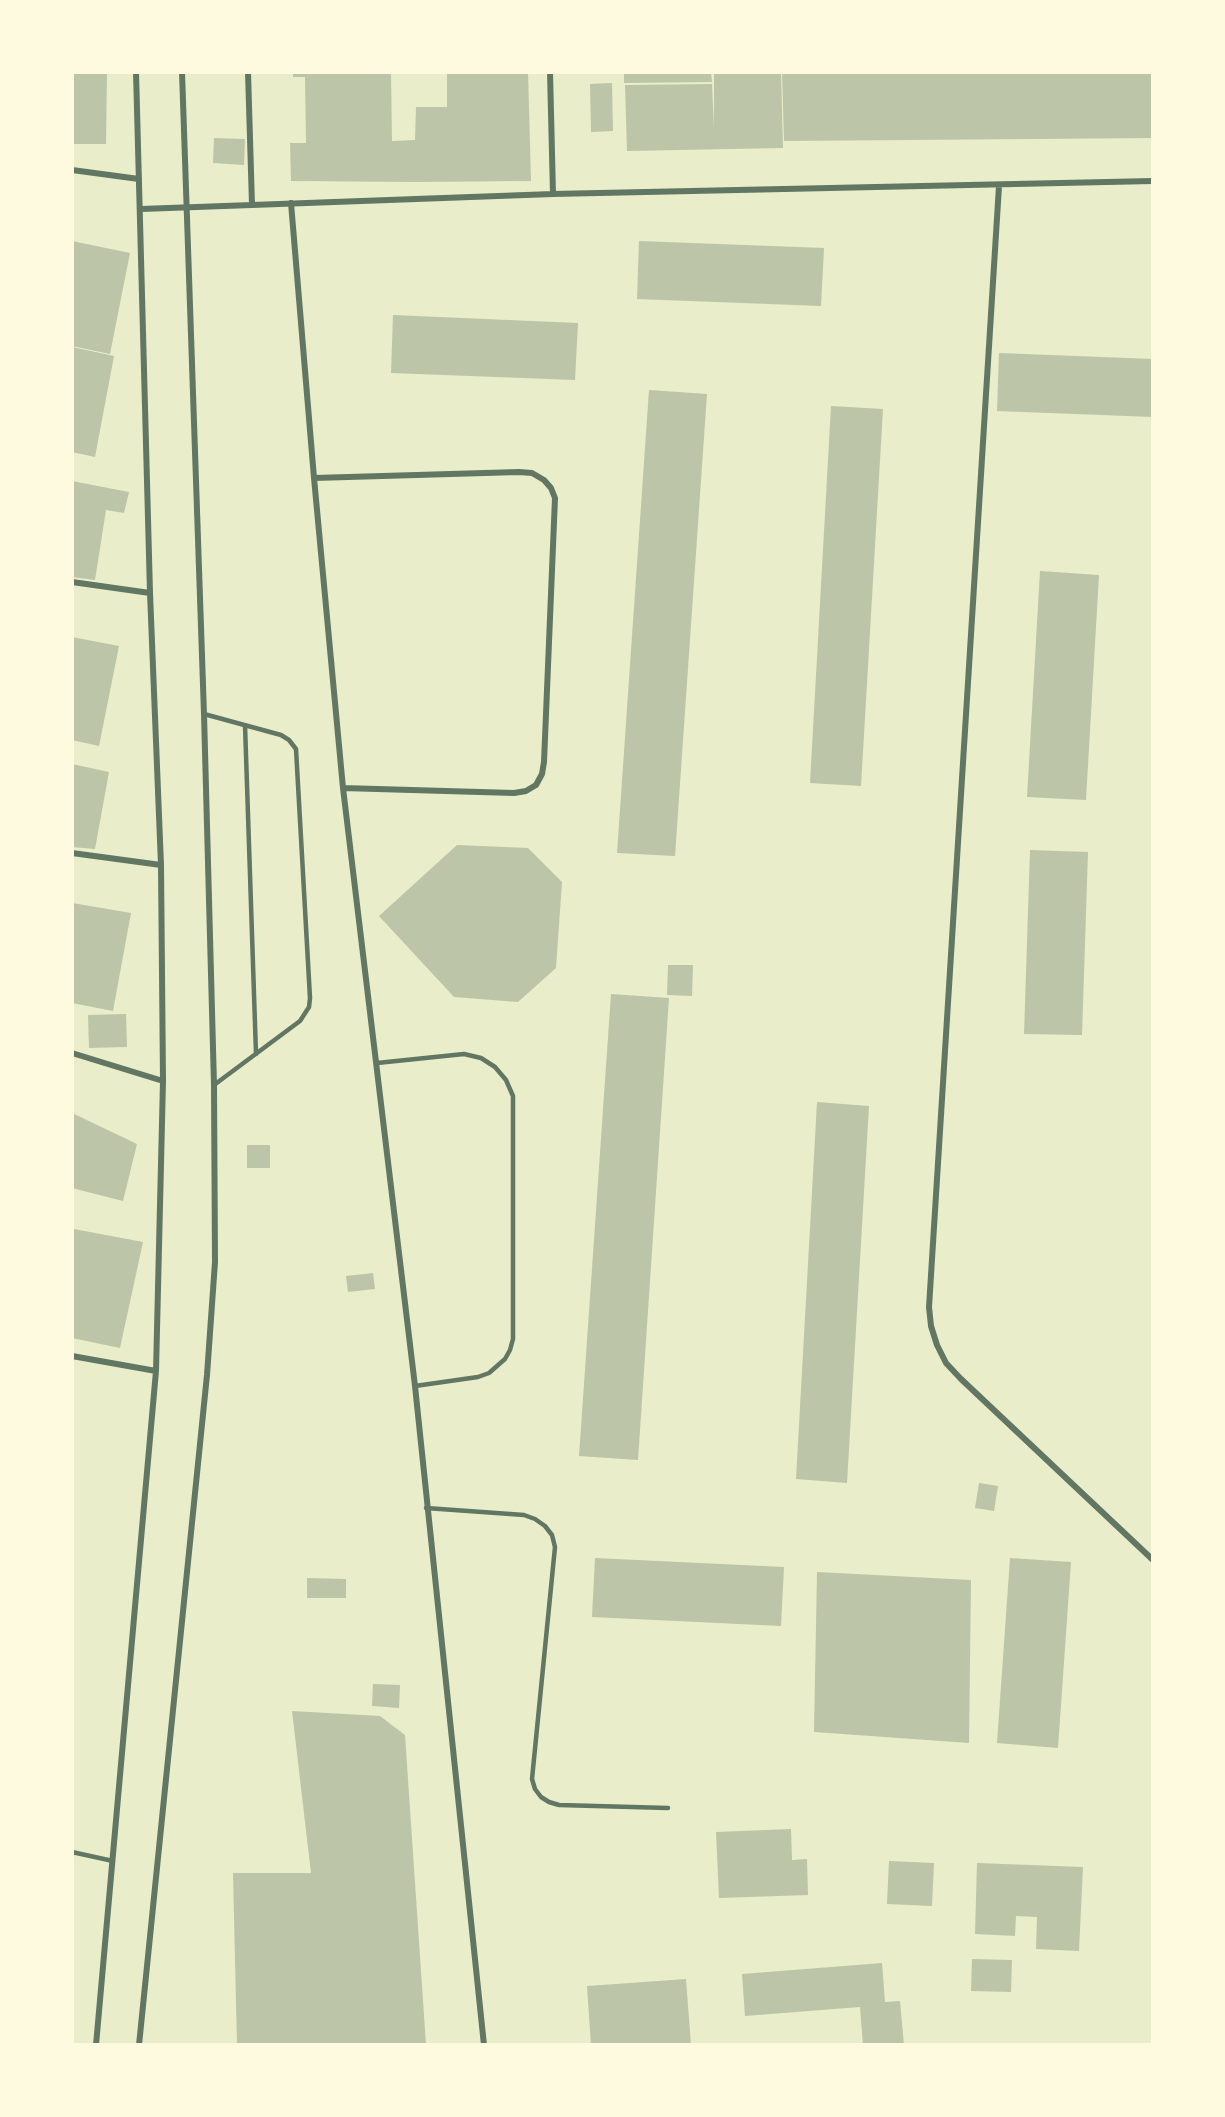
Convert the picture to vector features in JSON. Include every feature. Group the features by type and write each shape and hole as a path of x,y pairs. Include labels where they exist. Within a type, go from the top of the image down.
{"street":[{"path":"96,2045 156,1371 164,1081 162,865 150,593 136,72"},
{"path":"140,2045 212,1321 215,1262 214,1085 204,714 182,72"},
{"path":"248,72 252,205"},
{"path":"550,72 553,194"},
{"path":"72,170 139,179"},
{"path":"141,209 553,194 1153,181"},
{"path":"999,186 929,1307 931,1326 946,1363 961,1379 1153,1560"},
{"path":"291,203 343,788 415,1386 484,2045"},
{"path":"314,478 519,471 532,473 544,480 551,488 555,498 544,762 542,774 536,784 525,791 514,792 343,788"},
{"path":"72,582 150,593"},
{"path":"72,853 162,865"},
{"path":"72,1053 164,1081"},
{"path":"72,1356 156,1371"}],"lane":[{"path":"204,714 280,735 290,740 296,749 310,998 309,1006 300,1021 214,1085"},
{"path":"245,725 256,1054"},
{"path":"377,1063 464,1054 481,1058 495,1067 506,1080 513,1096 513,1339 510,1350 505,1359 489,1373 478,1377 415,1386"},
{"path":"426,1508 524,1515 536,1519 552,1535 555,1547 532,1779 541,1797 559,1805 668,1808"},
{"path":"72,1852 113,1861"}],"building":[{"path":"72,72 107,72 106,144 72,144"},
{"path":"293,72 391,72 392,141 415,140 416,107 447,107 447,72 528,72 531,181 291,181 290,143 306,143 305,77 293,77"},
{"path":"624,72 711,72 712,82 624,83"},
{"path":"714,72 781,72 783,148 627,151 625,85 712,84 714,127"},
{"path":"782,72 1152,72 1153,138 784,141"},
{"path":"612,83 613,131 591,132 590,84"},
{"path":"214,138 245,139 244,165 213,163"},
{"path":"72,241 130,253 110,354 72,346"},
{"path":"639,241 824,248 821,306 637,299"},
{"path":"393,315 578,323 575,380 391,373"},
{"path":"72,347 114,356 95,457 72,452"},
{"path":"999,353 1153,359 1153,417 997,411"},
{"path":"649,390 707,394 675,856 617,853"},
{"path":"831,406 883,409 861,786 810,783"},
{"path":"72,481 129,492 124,513 106,510 95,580 72,577"},
{"path":"1040,571 1099,575 1086,800 1027,797"},
{"path":"72,637 119,646 99,746 72,740"},
{"path":"72,764 109,772 95,849 72,847"},
{"path":"457,845 528,848 562,882 556,968 518,1002 454,997 379,916"},
{"path":"1030,850 1088,852 1082,1035 1024,1034"},
{"path":"72,903 131,913 113,1011 72,1003"},
{"path":"668,965 693,965 692,996 667,995"},
{"path":"611,994 669,998 638,1460 579,1456"},
{"path":"126,1014 127,1047 89,1048 88,1015"},
{"path":"817,1102 869,1106 847,1483 796,1479"},
{"path":"72,1113 137,1144 123,1201 72,1188"},
{"path":"247,1145 270,1145 270,1168 247,1168"},
{"path":"74,1229 143,1242 120,1348 72,1338 72,1237"},
{"path":"373,1273 375,1289 348,1292 346,1276"},
{"path":"979,1483 998,1486 994,1511 975,1508"},
{"path":"595,1558 784,1567 781,1626 592,1617"},
{"path":"1010,1558 1071,1562 1058,1748 997,1743"},
{"path":"817,1572 971,1580 969,1743 814,1732"},
{"path":"307,1578 346,1579 346,1598 307,1598"},
{"path":"373,1684 400,1685 399,1708 372,1706"},
{"path":"292,1711 380,1716 405,1735 426,2045 237,2045 233,1873 311,1873"},
{"path":"791,1829 792,1860 807,1859 808,1895 719,1898 716,1832"},
{"path":"889,1861 934,1863 932,1906 887,1904"},
{"path":"977,1863 1083,1867 1079,1951 1036,1949 1037,1917 1016,1916 1015,1936 975,1934"},
{"path":"972,1959 1012,1960 1011,1992 971,1991"},
{"path":"882,1963 885,2002 900,2001 904,2045 863,2045 860,2007 745,2016 742,1974"},
{"path":"686,1979 691,2045 591,2045 587,1986"}]}
